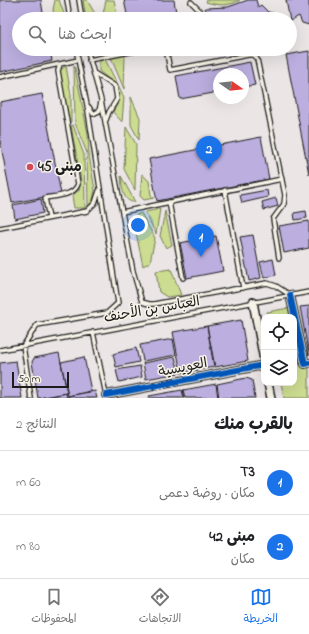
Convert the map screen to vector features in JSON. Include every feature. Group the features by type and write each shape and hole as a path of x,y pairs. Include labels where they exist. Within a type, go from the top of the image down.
{"street":[{"path":"290,295 305,364 309,363"},
{"path":"254,302 262,350"},
{"name":"العويسية","path":"106,396 261,366"},
{"path":"269,386 271,398"}],"lane":[{"path":"67,0 69,12"},
{"path":"78,0 81,12"},
{"path":"191,2 200,12"},
{"path":"31,398 23,346 37,325 107,313 118,303 87,105 77,56"},
{"path":"89,56 106,121 133,272 142,302 154,304 267,283 276,286 290,295"},
{"path":"90,60 110,56"},
{"path":"167,56 170,70 243,56"},
{"path":"254,56 256,58 286,200 274,219 273,226 279,258"},
{"path":"0,77 78,60"},
{"path":"49,218 45,198 69,193 76,188 78,184 58,71 60,64"},
{"path":"94,72 115,86 117,99 109,112 106,121"},
{"path":"87,105 93,114 99,111 101,100"},
{"path":"122,212 282,179"},
{"path":"0,228 87,211 95,203 100,188"},
{"path":"225,190 243,288"},
{"path":"169,202 183,278"},
{"name":"العباس بن الأحنف","path":"0,350 309,292"},
{"path":"93,332 106,396"}],"green space":[{"path":"55,0 59,0 63,12 54,12"},
{"path":"83,0 87,0 94,12 85,12"},
{"path":"106,0 114,0 117,12 103,12"},
{"path":"207,0 240,0 224,5 206,2"},
{"path":"125,56 124,89 111,58"},
{"path":"105,59 124,98 122,122 113,112 119,101 116,85 99,71 99,63 101,60"},
{"path":"66,66 71,95 71,122 69,122 60,70"},
{"path":"74,66 88,134 89,155 95,190 93,200 88,206 87,153 75,123"},
{"path":"131,97 140,118 139,140 131,125"},
{"path":"73,125 84,155 85,208 74,208 72,196 79,190 81,181 71,126"},
{"path":"126,127 136,144 135,190 124,169"},
{"path":"142,174 149,181 151,195 154,198 144,200 140,196"},
{"path":"121,176 135,202 127,200 125,197 122,188"},
{"path":"160,209 156,234 145,212"},
{"path":"165,211 172,245 166,248 160,236"},
{"path":"141,213 155,238 150,262 143,266 134,223 136,215"},
{"path":"171,269 181,295 167,297 159,292 156,271"},
{"path":"289,308 290,314 267,314 267,312"},
{"path":"297,350 300,365 309,366 309,398 284,398 282,386 297,386"}],"building":[{"path":"0,0 41,0 43,12 12,12 12,56 51,56 52,61 0,72"},
{"path":"124,0 174,0 176,12 127,12"},
{"path":"248,0 256,0 258,7 261,5 268,12 206,12 205,8 228,7"},
{"path":"286,0 309,0 309,25 302,23 299,16 297,17 297,12 288,12"},
{"path":"309,51 309,174 286,56 297,56 297,53"},
{"path":"250,62 255,85 249,86 249,68 218,68"},
{"path":"213,69 213,93 180,99 176,76"},
{"name":"مبنى 45","path":"42,94 61,194 12,203 0,141 0,102"},
{"path":"261,137 269,179 157,201 149,159"},
{"path":"267,190 268,197 242,203 240,195"},
{"path":"276,198 278,206 264,210 262,202"},
{"path":"41,199 43,213 15,219 13,205"},
{"path":"306,211 307,218 295,220 294,213"},
{"path":"309,221 309,248 284,253 279,226"},
{"path":"253,235 261,278 249,281 240,237"},
{"path":"216,236 223,271 187,278 180,243"},
{"path":"273,259 276,275 264,278 260,262"},
{"path":"309,306 309,355 300,307"},
{"path":"241,320 248,361 215,367 207,326"},
{"path":"207,326 214,367 181,373 173,332"},
{"path":"173,339 176,355 143,361 140,345"},
{"path":"136,348 139,362 116,367 113,354"},
{"path":"59,353 67,393 38,398 32,362 34,358"},
{"path":"84,357 91,391 68,396 61,362"},
{"path":"175,357 179,373 146,379 143,363"},
{"path":"16,361 22,398 0,398 0,363"},
{"path":"140,366 142,377 119,382 116,370"},
{"path":"246,378 252,380 255,398 219,398 217,384"},
{"path":"216,384 218,398 185,398 183,390"},
{"path":"182,390 184,398 150,398 149,396"},
{"path":"95,391 97,398 68,398 68,396"},
{"path":"66,393 67,398 43,398"}],"cycle path":[{"path":"290,295 305,364 309,363"},
{"path":"106,395 261,366"}],"place":[{"name":"مبنى 45","path":"30,167"},
{"name":"مبنى 42","path":"209,169"},
{"name":"T3","path":"201,257"}]}
